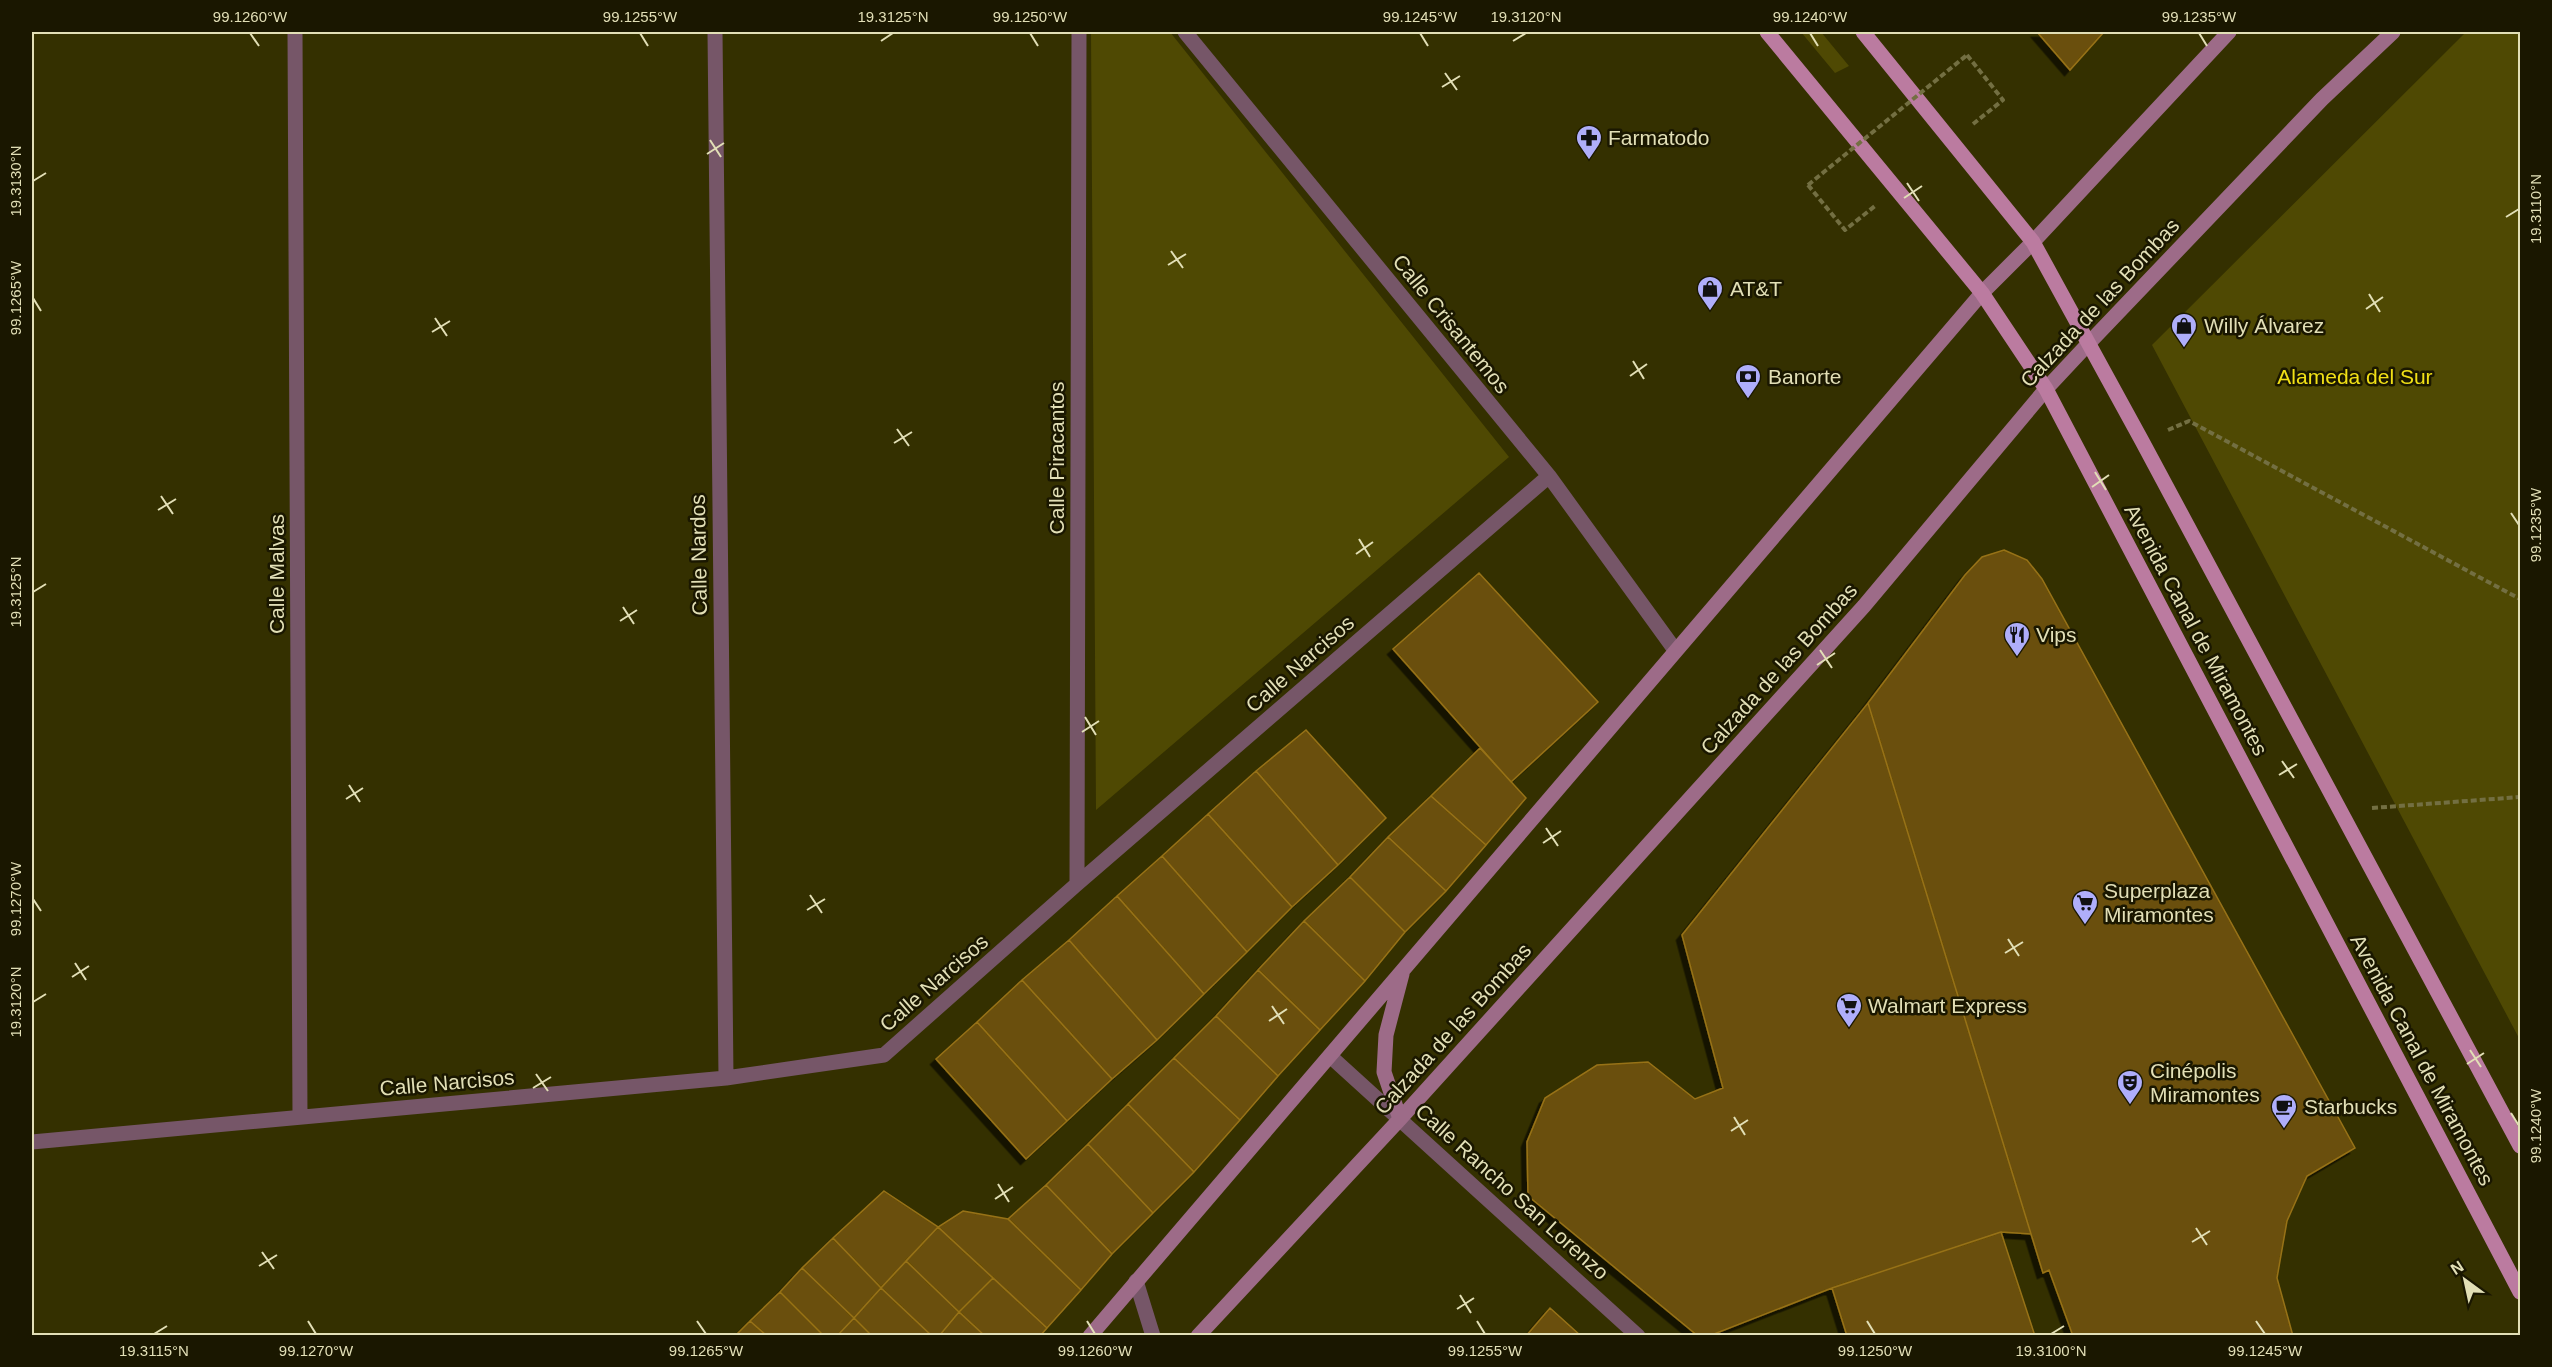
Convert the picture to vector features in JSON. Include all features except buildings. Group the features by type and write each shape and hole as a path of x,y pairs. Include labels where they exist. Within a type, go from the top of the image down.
{"main road":[{"name":"Avenida Canal de Miramontes","path":"1767,32 1982,293 2046,389 2520,1292"},
{"name":"Avenida Canal de Miramontes","path":"1863,32 2033,242 2520,1146"},
{"path":"1089,1335 1982,293 2033,242 2229,32"},
{"name":"Calzada de las Bombas","path":"1198,1335 1400,1119 1864,606 2046,389 2322,99 2393,32"},
{"path":"1400,1119 1384,1072 1386,1035 1404,969"}],"street":[{"name":"Calle Malvas","path":"296,32 300,1117"},
{"name":"Calle Nardos","path":"715,32 726,1078"},
{"name":"Calle Piracantos","path":"1077,884 1079,32"},
{"name":"Calle Crisantemos","path":"1185,32 1549,476 1676,650"},
{"name":"Calle Narcisos","path":"32,1142 726,1078 884,1055 1077,884 1549,476"},
{"name":"Calle Rancho San Lorenzo","path":"1330,1056 1638,1335"},
{"path":"1136,1281 1153,1335"}],"path":[{"path":"1897,189 1845,230 1808,185 1967,55 2003,100 1952,142"},
{"path":"2142,441 2189,421 2520,599"},
{"path":"2341,810 2520,797"}],"green space":[{"path":"1091,32 1170,32 1509,457 1096,810"},
{"path":"1801,32 1821,32 1849,66 1835,73"},
{"name":"Alameda del Sur","path":"2466,32 2520,32 2520,1040 2152,345"}],"place":[{"name":"Farmatodo","path":"1589,161"},
{"name":"AT&T","path":"1710,312"},
{"name":"Willy Álvarez","path":"2184,349"},
{"name":"Banorte","path":"1748,400"},
{"name":"Vips","path":"2017,658"},
{"name":"Superplaza Miramontes","path":"2085,926"},
{"name":"Walmart Express","path":"1849,1029"},
{"name":"Cinépolis Miramontes","path":"2130,1106"},
{"name":"Starbucks","path":"2284,1130"}]}
